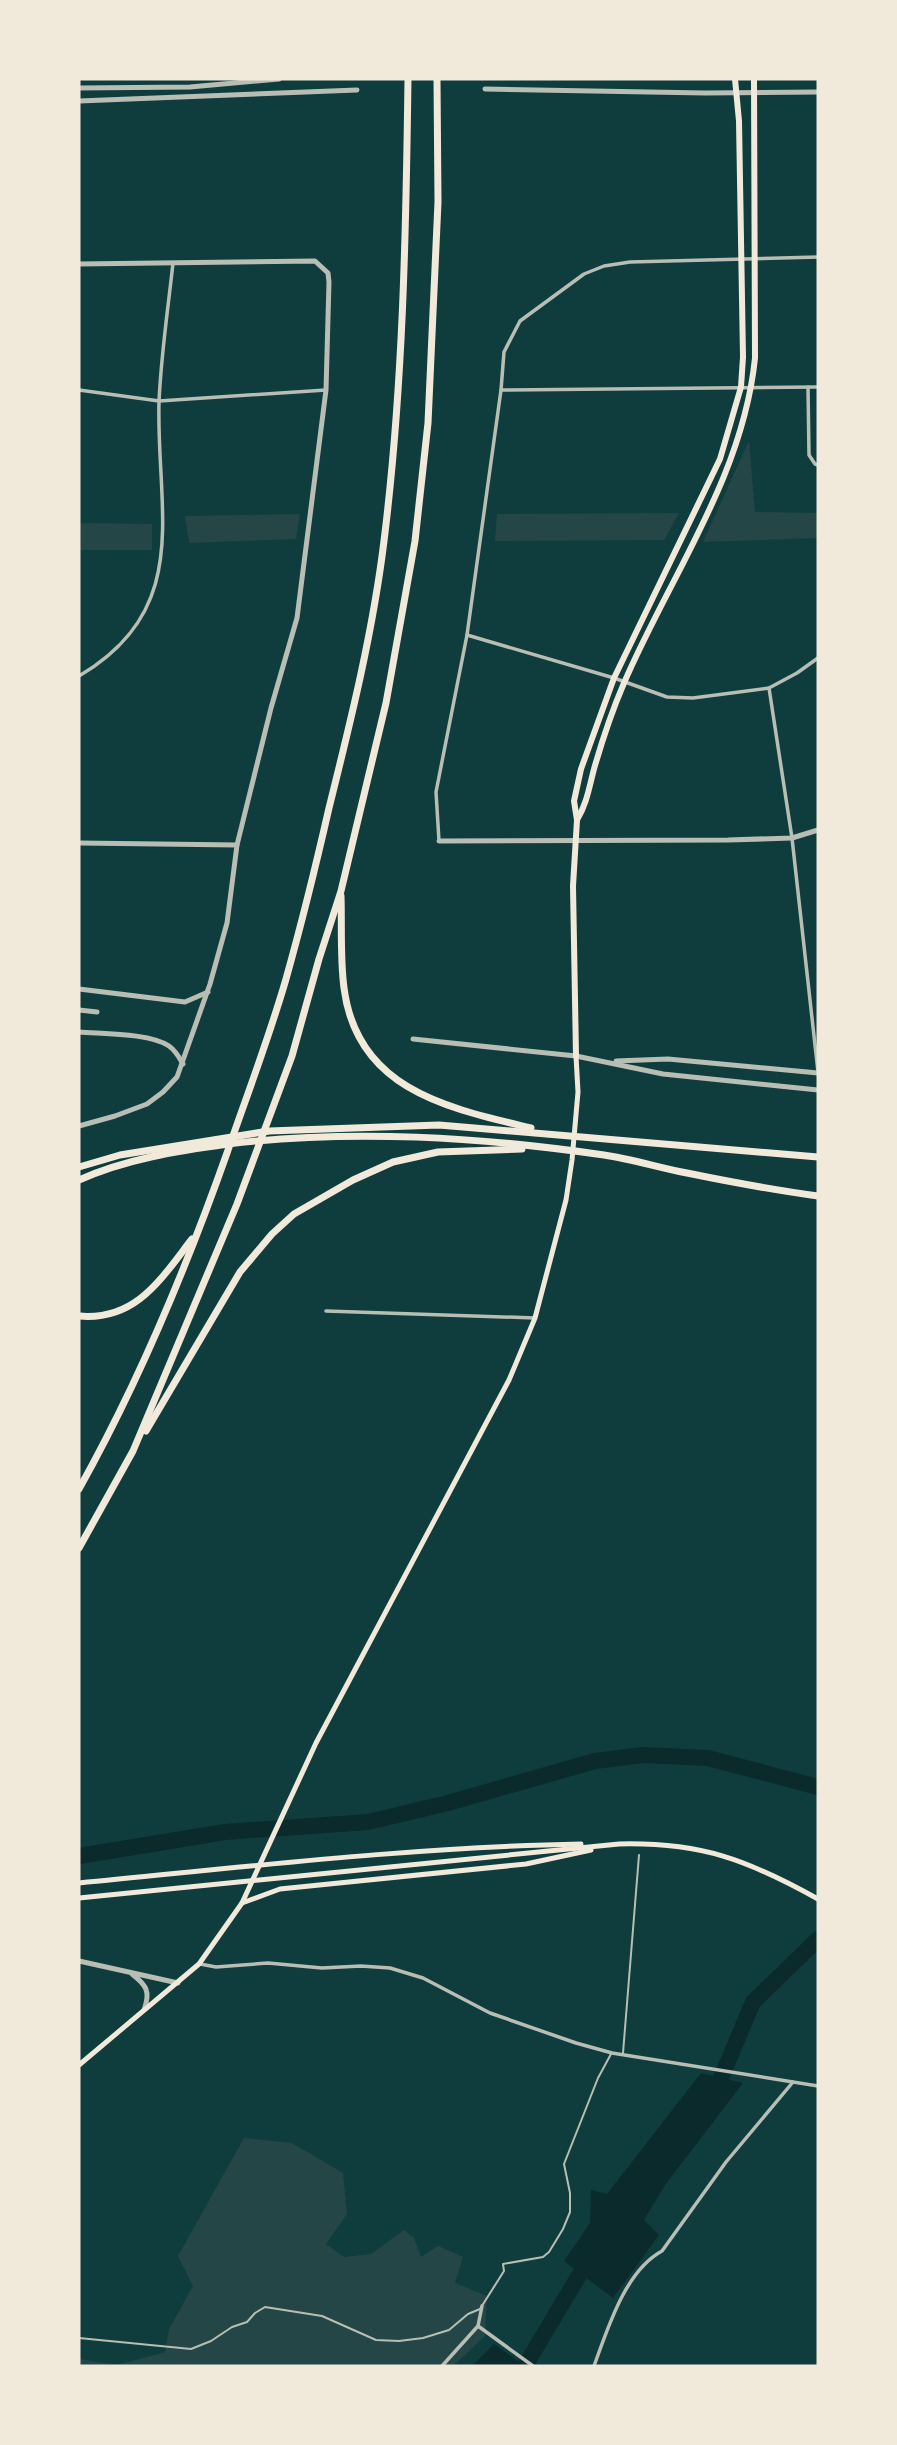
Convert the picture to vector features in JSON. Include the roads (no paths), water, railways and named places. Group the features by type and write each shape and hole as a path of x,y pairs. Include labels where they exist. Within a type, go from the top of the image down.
{"highway":[{"path":"79,1489 117,1420 199,1230 261,1056 285,981 313,877 360,680 383,547 394,458 401,362 408,79"},
{"path":"133,1451 242,1192 292,1056 341,891 386,704 416,528 428,423 438,202 437,79"},
{"path":"341,891 344,987 353,1025 369,1051 398,1081 433,1101 465,1112 552,1133"},
{"path":"79,1167 150,1149 269,1131 439,1125 818,1157"},
{"path":"79,1180 124,1163 199,1148 269,1139 347,1135 466,1138 607,1156 775,1190 818,1196"},
{"path":"79,1548 133,1451 240,1272 272,1234 294,1214 353,1180 393,1162 450,1151 551,1149"},
{"path":"79,1316 116,1314 140,1300 160,1281 199,1230"}],"main road":[{"path":"79,2065 199,1964 242,1903 316,1743 509,1380 535,1318 563,1213 572,1160 578,1093 573,900 577,820 573,802 581,769 614,678 720,459 741,387 743,357 739,121 735,79"},
{"path":"577,820 587,802 594,770 624,683 729,466 743,425 752,387 755,358 754,79"},
{"path":"79,1898 619,1844"},
{"path":"242,1903 280,1889 526,1864 619,1844"},
{"path":"79,1883 260,1864 506,1845 672,1844 741,1861 818,1899"}],"street":[{"path":"79,88 190,87 279,79"},
{"path":"485,89 818,92"},
{"path":"79,101 357,90"},
{"path":"818,257 630,262 604,266 584,274 520,321 504,352 467,635 436,792 439,841 576,842 792,838 818,830"},
{"path":"79,264 315,261 328,273 326,390 297,618 271,708 237,845 227,923 208,992 183,1064 177,1077 163,1092 147,1104 79,1126"},
{"path":"79,676 107,656 129,635 146,611 163,555 159,401 173,263"},
{"path":"808,387 809,455 818,465"},
{"path":"501,390 818,387"},
{"path":"79,390 159,401 326,390"},
{"path":"467,635 614,678 667,697 705,697 769,688 818,658"},
{"path":"606,1062 668,1059 818,1073 792,838 769,688"},
{"path":"79,843 237,845"},
{"path":"79,989 185,1002 208,992"},
{"path":"79,1010 97,1012"},
{"path":"79,1032 153,1039 177,1052 183,1064"},
{"path":"413,1039 576,1056 663,1074 818,1090"},
{"path":"326,1311 535,1318"},
{"path":"79,1961 179,1983"},
{"path":"199,1964 216,1967 268,1963 322,1968 390,1968 423,1978 490,2012 612,2053 818,2086"},
{"path":"129,1972 145,1986 147,2004 144,2012"},
{"path":"594,2366 616,2306 649,2258 663,2251 726,2162 793,2082"},
{"path":"442,2366 478,2326 482,2306"},
{"path":"478,2326 533,2366"}],"lane":[{"path":"623,2054 639,1855"},
{"path":"79,2338 191,2349 247,2322 265,2307 322,2316 376,2340 424,2338 449,2330 482,2306 504,2271 503,2264 543,2257 563,2229 570,2212 570,2193 564,2164 598,2078 612,2053"}],"waterway":[{"path":"79,1856 225,1832 368,1822 448,1803 595,1761 643,1755 708,1758 818,1787"},
{"path":"707,2094 721,2078 753,2002 818,1939"},
{"path":"525,2366 590,2257"}]}
